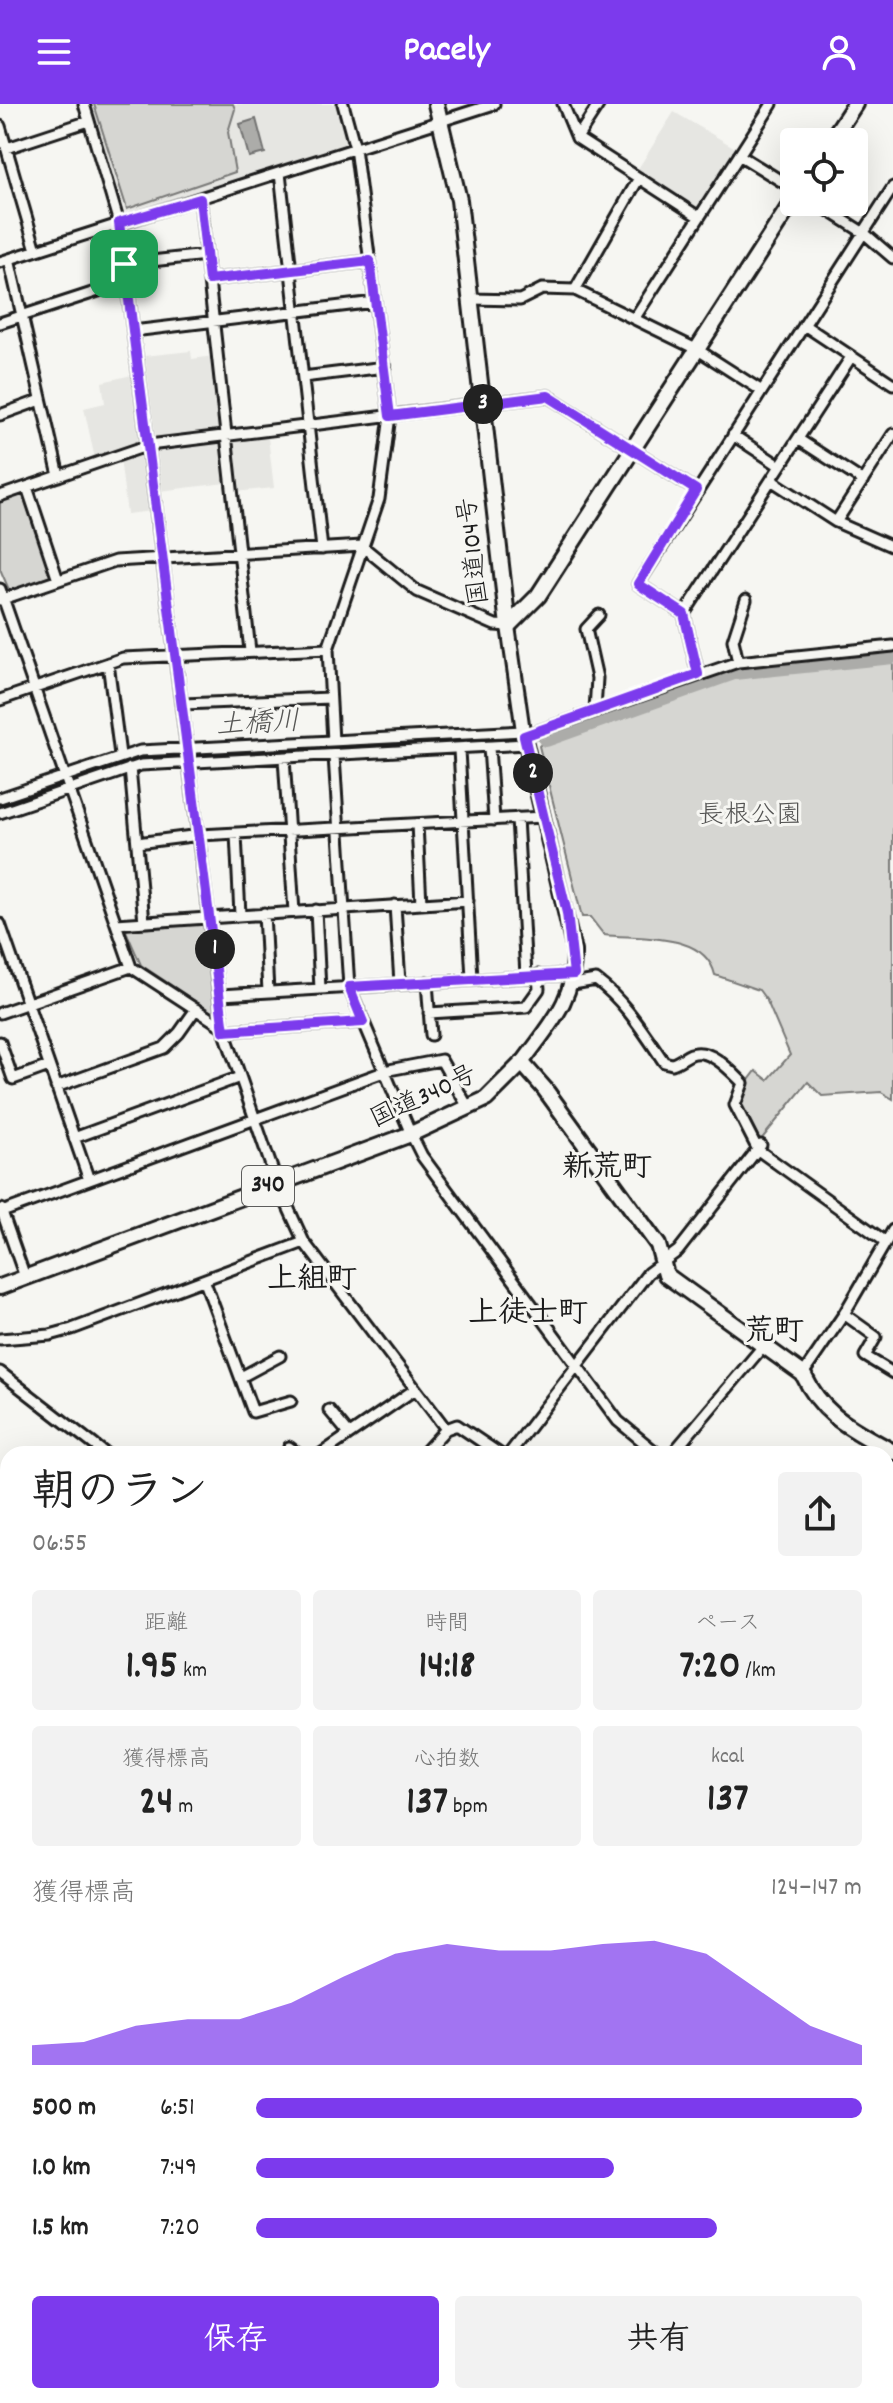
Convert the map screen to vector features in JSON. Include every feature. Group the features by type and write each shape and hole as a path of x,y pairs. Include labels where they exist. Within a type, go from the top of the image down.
{"highway":[{"name":"国道104号","path":"436,104 459,200 508,626"},
{"path":"839,128 855,104"},
{"name":"国道104号","path":"508,626 538,596 783,216"},
{"path":"522,1063 544,1088 658,1245 666,1275 803,1374 814,1397 833,1417 883,1446"},
{"name":"国道340号","path":"0,1287 411,1134 469,1109 497,1091 522,1063"}],"main road":[{"path":"508,626 524,737 567,913 574,979 567,1000 522,1063"}],"street":[{"path":"84,104 119,223 224,1029 277,1183 304,1242 446,1429"},
{"path":"333,741 328,649 379,499 390,416 355,148 343,104"},
{"path":"59,476 22,316 5,261 494,104"},
{"path":"563,104 577,138 699,217"},
{"path":"577,138 599,104"},
{"path":"634,319 772,104"},
{"path":"7,148 89,121"},
{"path":"0,126 36,250"},
{"path":"739,155 780,180"},
{"path":"0,166 11,162"},
{"path":"280,173 322,549"},
{"path":"575,290 639,178"},
{"path":"698,674 684,614 638,584 893,187"},
{"path":"200,199 250,651"},
{"path":"837,216 864,233 893,258"},
{"path":"124,264 206,255"},
{"path":"209,280 370,261"},
{"path":"0,323 126,282"},
{"path":"470,299 520,300 542,289 575,290 698,350 762,391"},
{"path":"133,331 375,302"},
{"path":"804,325 893,384"},
{"path":"684,614 851,357"},
{"path":"303,377 385,367"},
{"path":"0,496 149,445 548,396 696,490"},
{"path":"0,415 41,400"},
{"path":"836,522 893,434"},
{"path":"733,435 780,466"},
{"path":"798,439 863,481"},
{"path":"771,480 836,522 893,547"},
{"path":"27,487 58,580"},
{"path":"363,1022 224,1029 131,967 1,596 115,561 362,546 417,591 495,625 508,626"},
{"path":"738,662 733,640 746,600"},
{"path":"595,710 597,678 586,629 599,615"},
{"path":"0,813 130,768 190,762 489,747 738,662 893,646"},
{"path":"0,700 123,658 328,649"},
{"path":"108,663 120,755"},
{"path":"183,704 330,698"},
{"path":"0,798 120,755 189,748 333,741 524,737"},
{"path":"489,747 494,820"},
{"path":"459,750 472,978"},
{"path":"334,756 349,987 411,1134 431,1168 618,1421 648,1446"},
{"path":"284,758 294,912"},
{"path":"130,768 144,922"},
{"path":"137,843 200,835 544,817"},
{"path":"517,818 526,975"},
{"path":"417,824 421,904"},
{"path":"236,834 240,915"},
{"path":"116,924 468,901"},
{"path":"395,905 400,983"},
{"path":"316,910 320,989"},
{"path":"264,913 268,992"},
{"path":"0,924 89,1180"},
{"path":"0,1013 131,967"},
{"path":"221,995 526,975 596,980 624,1006 664,1062 672,1064 694,1053 707,1055 734,1074 743,1083 735,1105 760,1148 886,1242"},
{"path":"429,1013 526,1007 539,989 538,975"},
{"path":"427,982 431,1035"},
{"path":"56,1087 164,1048 196,1009"},
{"path":"0,1042 13,1079 49,1066"},
{"path":"25,1277 1,1209 89,1180 383,1072 441,1060 469,1109"},
{"path":"74,1138 240,1077"},
{"path":"515,1446 648,1273 678,1251 760,1148"},
{"path":"803,1374 844,1314 893,1230"},
{"path":"0,1339 50,1335 205,1282 304,1242"},
{"path":"205,1282 253,1412 291,1401"},
{"path":"844,1314 876,1337 865,1356 893,1373"},
{"path":"679,1446 765,1344"},
{"path":"241,1377 280,1356"},
{"path":"0,1372 96,1446"},
{"path":"332,1446 414,1390"},
{"path":"329,1410 349,1434"},
{"path":"430,1446 446,1429 457,1425 488,1446"}],"shaded area":[{"path":"90,104 340,104 350,142 126,215"},
{"path":"674,112 737,149 697,210 636,172"},
{"path":"256,119 265,153 249,157 240,124"},
{"path":"191,351 192,359 214,356 222,443 268,437 274,488 235,492 234,482 151,492 152,511 127,514 119,450 95,459 84,408 105,403 102,382 145,372 144,356"}],"green space":[{"path":"94,104 233,104 235,109 228,132 235,172 127,209"},
{"path":"22,493 53,575 10,592 0,569 0,501"},
{"name":"長根公園","path":"893,652 893,1099 881,1092 822,1096 808,1082 760,1141 737,1105 756,1071 768,1080 790,1055 767,1001 759,990 715,975 709,961 685,945 669,940 604,935 590,917 582,917 539,746 549,736 748,665"},
{"path":"203,922 218,1010 213,1013 141,965 126,931 128,927"}],"waterway":[{"name":"土橋川","path":"546,739 734,672 893,656"},
{"name":"土橋川","path":"0,806 149,757 479,741"}],"district":[{"name":"新荒町","path":"607,1169"},
{"name":"上組町","path":"312,1281"},
{"name":"上徒士町","path":"528,1315"},
{"name":"荒町","path":"774,1333"}],"route":[{"path":"200,199 209,280 370,261 390,416 548,396 696,490 638,584 684,614 698,674 524,736 567,913 574,951 574,974 349,987 363,1022 224,1031 124,264 119,223 200,199"}]}
